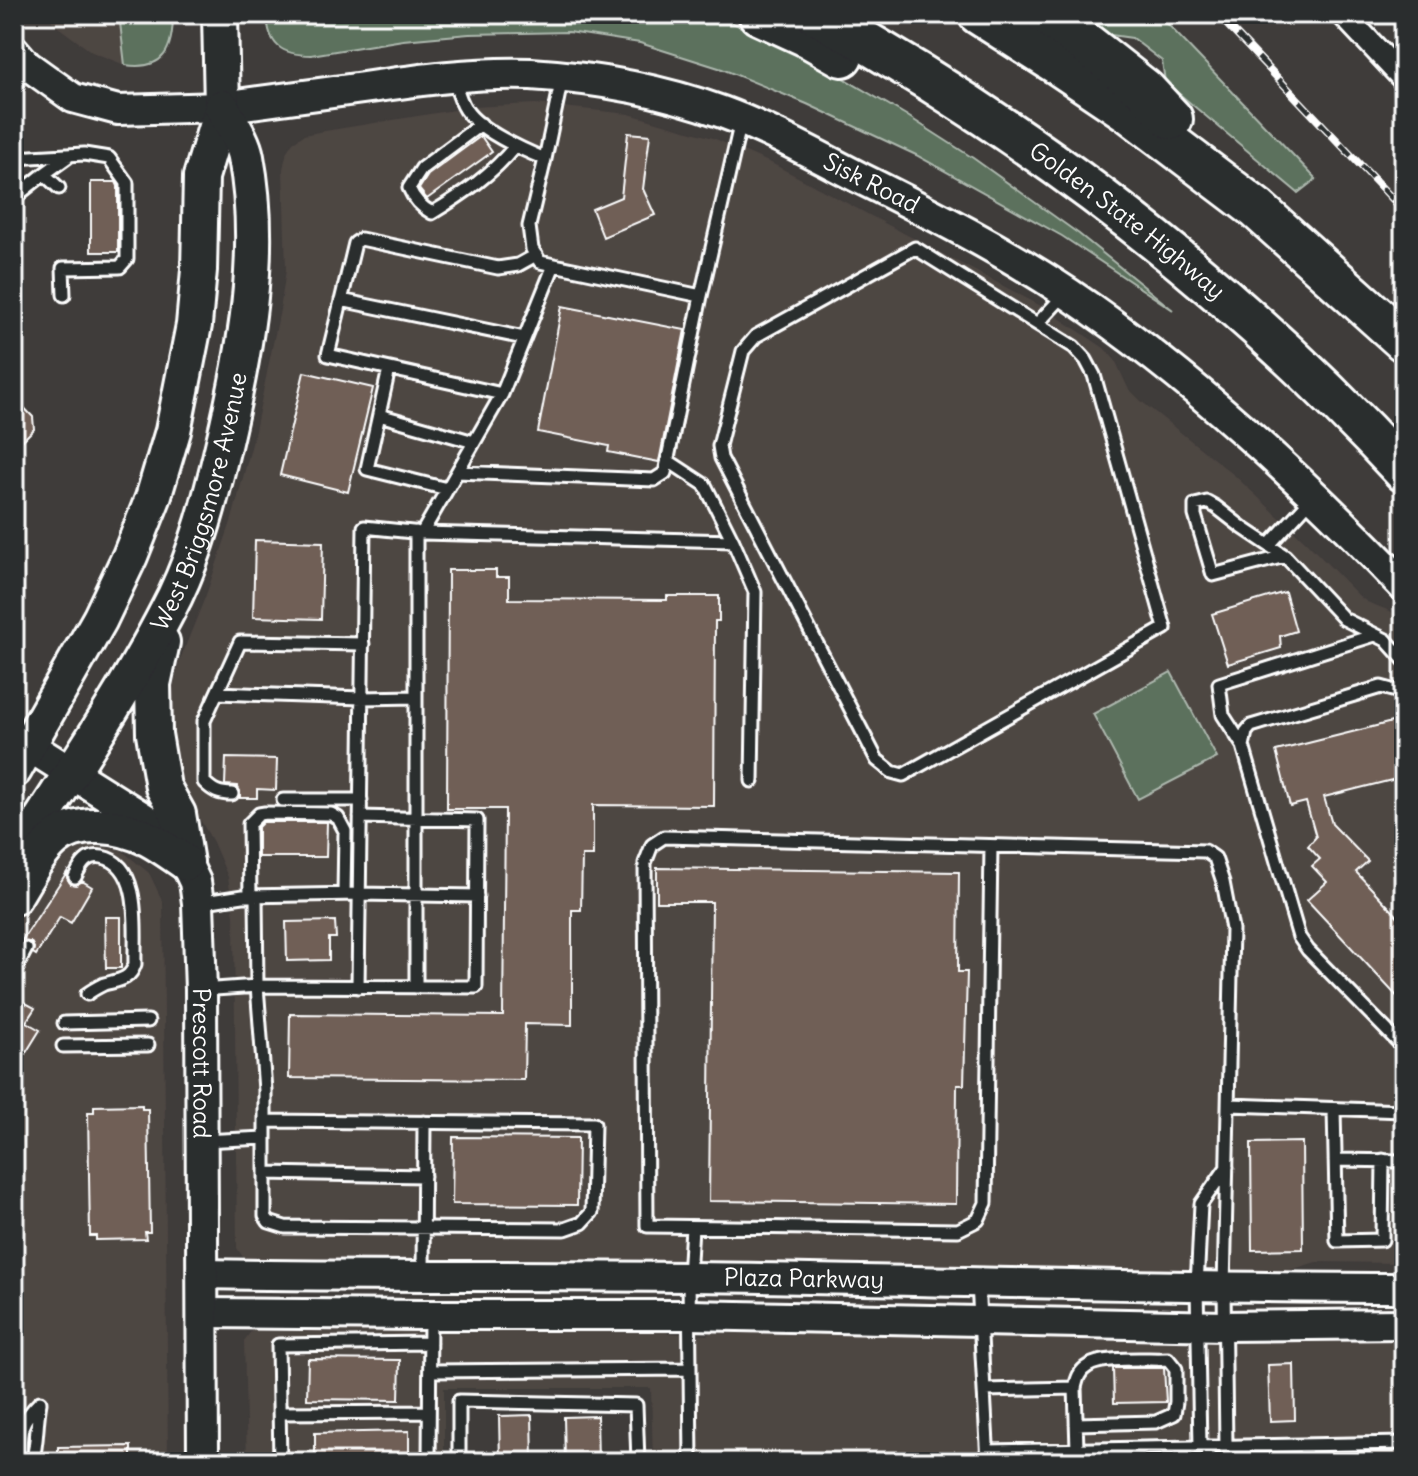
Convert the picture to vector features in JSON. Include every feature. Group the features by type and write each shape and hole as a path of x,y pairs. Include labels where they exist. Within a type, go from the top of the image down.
{"highway":[{"path":"759,14 805,35 977,131 1365,429"},
{"name":"Golden State Highway","path":"816,14 883,50 1030,145 1108,201 1274,341 1404,471"},
{"path":"979,14 1129,112 1257,209 1404,341"},
{"path":"1045,14 1144,89 1257,209"}],"main road":[{"name":"West Briggsmore Avenue","path":"22,758 100,619 130,556 153,498 173,431 194,325 201,177 222,107 220,14"},
{"name":"Sisk Road","path":"222,107 452,76 499,74 562,77 666,95 712,109 807,151 922,209 1067,292 1182,378 1315,495 1404,586"},
{"name":"West Briggsmore Avenue","path":"14,861 130,679 175,596 197,544 210,500 240,375 250,297 252,219 245,153 222,107"},
{"path":"175,596 157,658 153,684 154,734 163,787 178,814 186,863"},
{"name":"Prescott Road","path":"22,758 72,772 151,823 186,863 195,882 201,990 203,1462"},
{"path":"14,897 44,850 63,834 75,829 100,825 132,833 147,838 186,863"}],"street":[{"path":"1343,14 1404,79"},
{"path":"14,50 27,65 73,98 118,110 222,107"},
{"name":"Plaza Parkway","path":"202,1274 689,1277 1404,1288"},
{"name":"Plaza Parkway","path":"202,1313 430,1329 690,1315 1211,1325 1404,1324"}],"lane":[{"path":"452,76 466,110 481,124 515,146 545,159"},
{"path":"562,77 529,226 532,249 540,262 701,296"},
{"path":"457,472 654,480 665,473 741,121"},
{"path":"481,124 422,168 409,188 413,198 425,209 432,213 459,197 503,161 515,146"},
{"path":"14,158 84,154 109,158 127,183 127,259 120,267 63,268 64,295"},
{"path":"14,198 70,155"},
{"path":"44,174 59,188"},
{"path":"502,394 328,355 341,300 355,243 361,239 498,268 518,265 536,255"},
{"path":"915,248 1037,324 1074,347 1094,375 1165,628 903,775 892,772 877,760 721,458 720,437 743,351 756,336 915,248"},
{"path":"416,987 419,532 502,394 554,265"},
{"path":"1037,324 1067,292"},
{"path":"341,300 524,338"},
{"path":"389,369 367,469 447,489"},
{"path":"379,415 474,442"},
{"path":"667,460 705,485 755,592 752,781"},
{"path":"1269,545 1315,495"},
{"path":"1285,556 1213,575 1195,515 1195,505 1207,502 1216,507 1285,556 1344,619 1386,640 1404,660"},
{"path":"358,987 364,527 419,532 733,541"},
{"path":"1375,635 1219,684 1223,715 1243,746 1299,937 1404,1048"},
{"path":"232,794 219,794 204,782 204,721 240,642 363,644"},
{"path":"1243,746 1246,732 1251,726 1381,687 1404,697"},
{"path":"217,693 416,697"},
{"path":"283,800 361,800"},
{"path":"265,1121 594,1124 592,1212 582,1223 565,1229 285,1227 269,1222 265,1216 265,1121 265,1090 249,824 259,814 265,813 331,814 338,818 345,831 344,894"},
{"path":"201,990 257,986 476,987 477,820 360,817"},
{"path":"991,846 986,1203 978,1220 958,1230 647,1226 645,863 652,845 664,837 1205,851 1215,858 1232,929 1228,1166 1210,1287 1211,1325 1226,1447"},
{"path":"75,877 81,864 89,857 108,859 126,873 134,901 135,964 132,973 123,980 96,987 87,994"},
{"path":"198,903 253,896 477,896"},
{"path":"14,972 26,949"},
{"path":"64,1023 148,1021"},
{"path":"63,1046 148,1045"},
{"path":"1229,1105 1404,1111"},
{"path":"1334,1109 1337,1241 1382,1240 1383,1160"},
{"path":"422,1277 424,1122"},
{"path":"201,1141 265,1138"},
{"path":"1335,1160 1404,1161"},
{"path":"1208,1462 1204,1447 1211,1325 1210,1287 1201,1204 1228,1166"},
{"path":"265,1173 424,1176"},
{"path":"691,1462 689,1277 692,1227"},
{"path":"978,1283 988,1457 1077,1449 1404,1443"},
{"path":"280,1462 278,1345 430,1329 429,1462"},
{"path":"1076,1424 1156,1422 1174,1414 1176,1369 1168,1359 1101,1360 1088,1365 1079,1373 1075,1388 1076,1424 1077,1449"},
{"path":"430,1371 690,1369"},
{"path":"984,1390 1075,1388"},
{"path":"459,1462 459,1401 636,1405 638,1462"},
{"path":"20,1462 21,1427 26,1416 40,1402 32,1462"},
{"path":"279,1413 429,1412"},
{"path":"1305,1445 1306,1462"}],"shaded area":[{"path":"47,14 119,14 125,65 92,52 54,24"},
{"path":"535,104 629,114 713,138 773,164 1041,306 1104,348 1115,360 1128,388 1141,401 1234,475 1358,595 1404,622 1404,1263 1316,1262 1287,1271 254,1262 243,1257 237,1248 234,915 228,877 213,842 183,796 168,731 170,701 179,662 232,519 253,440 280,310 286,270 283,169 287,151 293,142 304,135 319,132 473,107"},
{"path":"85,844 121,850 149,873 163,902 168,1462 14,1462 14,910 37,870"},
{"path":"264,1325 404,1325 410,1330 440,1330 446,1325 657,1325 668,1333 707,1335 716,1327 956,1329 965,1337 1004,1338 1014,1330 1346,1334 1379,1341 1404,1342 1404,1462 653,1462 651,1388 444,1388 444,1462 247,1462 244,1341 252,1330"}],"green space":[{"path":"119,14 173,14 171,38 158,61 139,66 125,65"},
{"path":"267,14 715,14 836,74 973,158 1079,234 1173,310 1062,236 916,155 807,104 722,69 640,43 569,32 469,34 301,55 284,50 273,41"},
{"path":"1081,14 1158,14 1316,179 1298,193 1165,82 1162,61 1132,38 1111,35"},
{"path":"1171,672 1217,758 1138,799 1093,714"}],"building":[{"path":"628,133 650,135 643,189 655,215 603,237 592,209 621,197"},
{"path":"481,136 492,152 427,199 419,189 428,175"},
{"path":"91,182 116,182 118,186 118,252 91,252"},
{"path":"562,306 685,330 659,462 608,452 609,446 538,432"},
{"path":"304,372 373,388 348,492 280,475"},
{"path":"14,397 33,417 34,429 14,449"},
{"path":"255,540 323,542 321,619 253,617"},
{"path":"448,570 496,570 496,577 509,577 509,599 667,600 667,596 719,596 719,621 715,621 714,806 593,805 593,856 582,856 581,910 572,910 572,1025 525,1024 524,1080 289,1078 290,1014 503,1016 505,809 447,809"},
{"path":"1285,592 1296,631 1280,636 1281,648 1228,664 1212,614"},
{"path":"1400,720 1404,737 1404,777 1324,797 1332,824 1368,861 1356,872 1404,923 1404,1004 1307,900 1327,882 1312,866 1320,859 1308,846 1316,837 1306,802 1290,806 1276,751"},
{"path":"226,758 277,759 276,790 257,789 257,798 240,798 237,786 225,785"},
{"path":"263,822 327,822 326,857 258,857 258,827"},
{"path":"657,868 959,872 958,972 967,972 964,1085 957,1085 956,1204 709,1201 712,902 657,902"},
{"path":"67,872 71,884 82,881 92,887 71,923 60,917 36,955 31,942 21,942"},
{"path":"105,917 121,917 121,968 106,968"},
{"path":"335,921 336,938 329,938 329,960 287,961 286,922"},
{"path":"20,1000 35,1008 26,1022 40,1030 24,1056 14,1051 14,1011"},
{"path":"142,1105 142,1109 148,1109 150,1232 145,1232 146,1239 96,1240 96,1236 90,1236 88,1112 94,1112 94,1106"},
{"path":"453,1137 578,1138 577,1205 452,1204"},
{"path":"1302,1142 1303,1249 1252,1250 1251,1143"},
{"path":"308,1359 400,1360 399,1400 307,1399"},
{"path":"1294,1364 1295,1420 1270,1421 1268,1365"},
{"path":"1113,1368 1164,1368 1166,1402 1114,1403"},
{"path":"532,1415 533,1462 500,1462 499,1416"},
{"path":"597,1416 598,1462 565,1462 564,1417"},
{"path":"409,1431 409,1462 315,1462 315,1433"},
{"path":"131,1446 131,1462 58,1462 58,1447"}],"railway":[{"path":"1217,14 1404,211"}]}
